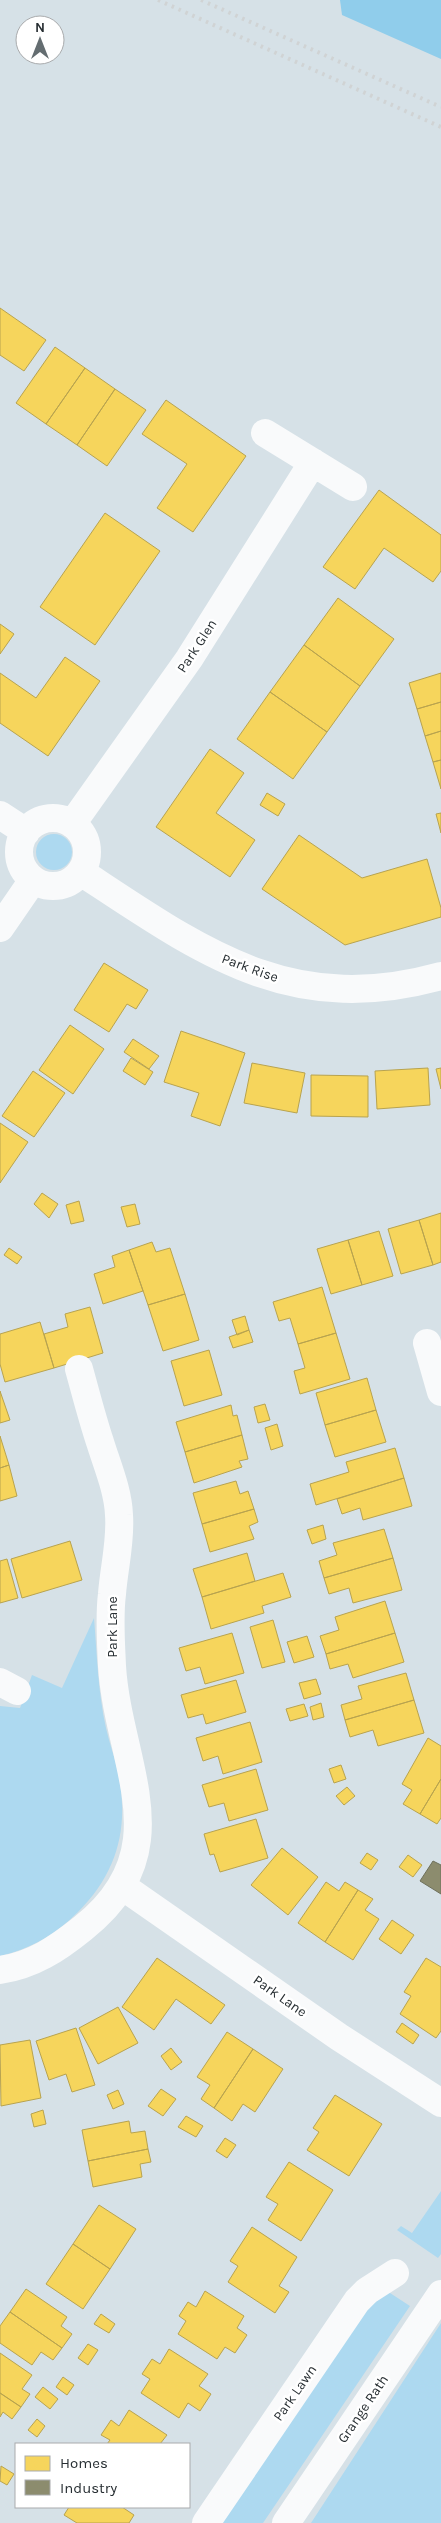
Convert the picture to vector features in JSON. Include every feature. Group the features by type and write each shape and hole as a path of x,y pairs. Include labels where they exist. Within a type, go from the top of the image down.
{"street":[{"path":"265,433 353,487"},
{"name":"Park Glen","path":"72,824 189,659 313,462"},
{"path":"0,815 26,832"},
{"path":"58,818 72,824 82,834 87,846 86,860 81,872 71,882 58,886 45,885 32,880 20,861 19,849 26,832 31,826 44,819 58,818"},
{"name":"Park Rise","path":"81,872 213,955 280,980 339,989 375,989 411,984 441,976"},
{"path":"0,928 32,880"},
{"path":"427,1343 441,1392"},
{"name":"Park Lane","path":"0,1970 31,1963 61,1946 94,1919 122,1886 131,1869 138,1839 138,1804 135,1779 112,1668 112,1594 118,1552 119,1514 112,1481 79,1369"},
{"name":"Park Lane","path":"122,1886 331,2031 441,2103"},
{"name":"Park Lawn","path":"206,2523 357,2301 368,2291 395,2273"},
{"name":"Grange Rath","path":"286,2523 441,2294"}],"shaded area":[{"path":"340,0 441,0 441,59 342,15"},
{"path":"54,834 66,840 72,852 66,864 54,870 42,864 36,852 42,840"},
{"path":"94,1618 101,1701 121,1789 121,1827 118,1846 103,1880 92,1896 70,1920 52,1934 33,1945 0,1956 0,1706 20,1708 32,1675 62,1688"},
{"path":"441,2191 441,2254 438,2258 397,2230 401,2226 412,2233"},
{"path":"381,2292 390,2293 410,2306 263,2523 222,2523 375,2296"},
{"path":"441,2323 441,2523 311,2523"}],"building: Homes":[{"path":"0,308 46,340 24,371 0,355"},
{"path":"55,347 85,368 46,424 16,403"},
{"path":"85,368 115,389 77,445 46,424"},
{"path":"115,389 146,410 107,466 77,445"},
{"path":"166,400 246,456 193,532 157,508 187,464 142,434"},
{"path":"379,490 441,535 441,571 433,582 384,548 355,589 323,567"},
{"path":"105,513 160,551 95,645 40,607"},
{"path":"338,598 394,639 360,686 304,645"},
{"path":"0,624 14,634 0,654"},
{"path":"304,645 360,686 327,732 270,692"},
{"path":"65,657 100,681 48,756 0,723 0,673 36,698"},
{"path":"441,673 441,702 417,709 409,683"},
{"path":"270,692 327,732 293,779 237,739"},
{"path":"441,702 441,731 425,736 417,709"},
{"path":"441,731 441,760 433,762 425,736"},
{"path":"210,749 244,773 216,813 255,840 230,877 156,827"},
{"path":"441,760 441,789 433,762"},
{"path":"267,793 285,804 278,816 260,805"},
{"path":"441,813 441,833 436,814"},
{"path":"299,835 362,878 427,859 441,908 441,917 345,945 262,889"},
{"path":"104,963 148,990 136,1009 127,1004 109,1032 74,1010"},
{"path":"70,1025 104,1049 73,1094 39,1070"},
{"path":"181,1031 245,1053 220,1126 191,1116 199,1093 164,1082"},
{"path":"133,1039 159,1056 149,1069 124,1052"},
{"path":"131,1058 153,1072 145,1085 123,1071"},
{"path":"252,1063 305,1073 297,1113 244,1103"},
{"path":"428,1068 430,1105 377,1109 375,1071"},
{"path":"441,1068 441,1089 436,1069"},
{"path":"33,1071 65,1093 34,1137 2,1116"},
{"path":"311,1075 368,1076 368,1117 311,1116"},
{"path":"0,1123 28,1142 0,1183"},
{"path":"42,1193 58,1204 49,1218 34,1204"},
{"path":"79,1201 84,1221 71,1224 66,1205"},
{"path":"135,1204 140,1224 127,1227 121,1207"},
{"path":"441,1213 441,1262 433,1265 419,1220"},
{"path":"419,1220 433,1265 401,1274 388,1229"},
{"path":"379,1231 393,1276 362,1285 348,1240"},
{"path":"348,1240 362,1285 331,1294 317,1249"},
{"path":"152,1242 156,1252 170,1248 185,1294 148,1305 129,1250"},
{"path":"9,1248 22,1257 17,1264 4,1255"},
{"path":"129,1250 143,1291 103,1304 94,1274 115,1267 112,1256"},
{"path":"322,1287 336,1333 298,1344 290,1318 279,1321 273,1302"},
{"path":"185,1294 199,1340 163,1351 148,1305"},
{"path":"90,1307 103,1353 54,1368 44,1334 68,1327 65,1314"},
{"path":"245,1316 249,1330 237,1335 232,1320"},
{"path":"40,1322 54,1368 5,1382 0,1364 0,1334"},
{"path":"249,1330 253,1342 233,1348 229,1337"},
{"path":"336,1333 350,1379 300,1394 294,1371 305,1368 298,1344"},
{"path":"209,1350 222,1395 184,1406 171,1361"},
{"path":"367,1378 376,1410 325,1425 316,1393"},
{"path":"0,1391 10,1420 0,1423"},
{"path":"265,1404 270,1420 258,1423 254,1407"},
{"path":"231,1405 233,1416 237,1415 242,1435 185,1452 176,1422"},
{"path":"376,1410 386,1442 335,1457 325,1425"},
{"path":"277,1424 283,1446 271,1450 265,1428"},
{"path":"242,1435 248,1459 239,1461 242,1467 194,1483 185,1452"},
{"path":"0,1436 9,1465 0,1468"},
{"path":"395,1448 404,1478 316,1505 310,1484 349,1472 346,1462"},
{"path":"9,1465 17,1496 0,1501 0,1468"},
{"path":"404,1478 412,1506 363,1520 360,1508 342,1514 337,1499"},
{"path":"236,1481 240,1494 248,1491 254,1509 202,1524 193,1493"},
{"path":"254,1509 258,1522 249,1526 254,1539 210,1552 202,1524"},
{"path":"323,1525 326,1539 312,1544 307,1530"},
{"path":"384,1529 393,1558 324,1578 319,1561 337,1555 333,1543"},
{"path":"70,1541 82,1580 22,1598 11,1559"},
{"path":"247,1553 255,1581 202,1597 193,1569"},
{"path":"393,1558 402,1590 353,1603 349,1588 329,1594 324,1578"},
{"path":"7,1559 18,1598 0,1603 0,1561"},
{"path":"283,1573 291,1597 262,1606 264,1613 211,1629 202,1597"},
{"path":"385,1601 395,1633 326,1654 320,1636 339,1630 335,1617"},
{"path":"273,1620 285,1662 262,1668 250,1627"},
{"path":"232,1633 244,1673 205,1684 200,1667 186,1671 179,1648"},
{"path":"395,1633 404,1662 353,1678 348,1664 330,1669 326,1654"},
{"path":"307,1636 314,1657 294,1663 287,1642"},
{"path":"406,1673 414,1700 345,1720 341,1705 362,1699 358,1686"},
{"path":"316,1679 321,1694 304,1699 299,1683"},
{"path":"236,1680 246,1712 206,1724 203,1714 188,1718 181,1695"},
{"path":"414,1700 424,1733 378,1746 373,1730 350,1737 345,1720"},
{"path":"321,1703 324,1717 313,1720 310,1707"},
{"path":"304,1704 308,1716 290,1721 286,1709"},
{"path":"250,1722 262,1762 223,1774 218,1756 203,1761 196,1738"},
{"path":"428,1738 441,1746 441,1779 420,1814 403,1804 412,1790 402,1784"},
{"path":"341,1765 346,1779 334,1783 329,1769"},
{"path":"256,1769 268,1810 229,1821 224,1803 209,1807 202,1785"},
{"path":"441,1779 441,1818 437,1824 420,1814"},
{"path":"347,1787 355,1796 344,1805 336,1796"},
{"path":"256,1819 268,1858 220,1872 214,1854 210,1855 204,1834"},
{"path":"282,1848 318,1877 288,1915 251,1885"},
{"path":"367,1853 378,1860 371,1870 360,1863"},
{"path":"408,1855 422,1865 413,1877 399,1867"},
{"path":"326,1882 339,1891 345,1882 358,1890 325,1942 298,1923"},
{"path":"358,1890 373,1899 365,1910 379,1919 353,1960 325,1942"},
{"path":"392,1920 414,1935 401,1954 379,1939"},
{"path":"157,1958 225,2005 211,2024 176,1999 154,2030 122,2007"},
{"path":"426,1958 441,1967 441,2031 436,2038 400,2014 411,1996 404,1992"},
{"path":"118,2007 138,2043 98,2064 79,2028"},
{"path":"402,2023 419,2035 413,2044 396,2032"},
{"path":"76,2028 95,2085 72,2092 66,2074 49,2080 36,2041"},
{"path":"227,2032 253,2049 214,2108 201,2099 210,2085 197,2077"},
{"path":"30,2040 41,2098 1,2106 0,2045"},
{"path":"171,2048 182,2062 171,2070 161,2056"},
{"path":"253,2049 283,2069 255,2112 243,2104 232,2121 214,2108"},
{"path":"161,2089 176,2099 163,2116 148,2106"},
{"path":"118,2090 124,2104 113,2109 107,2095"},
{"path":"335,2095 382,2124 349,2176 307,2150 319,2132 313,2128"},
{"path":"43,2110 46,2124 34,2127 31,2114"},
{"path":"186,2116 203,2126 196,2137 178,2127"},
{"path":"129,2121 131,2133 145,2131 148,2149 88,2161 82,2130"},
{"path":"225,2138 236,2145 227,2158 216,2151"},
{"path":"148,2149 151,2162 140,2164 142,2177 93,2187 88,2161"},
{"path":"289,2162 333,2190 301,2241 268,2220 278,2204 266,2197"},
{"path":"99,2205 136,2229 110,2269 73,2244"},
{"path":"252,2227 297,2257 279,2286 289,2292 275,2313 228,2282 238,2266 230,2261"},
{"path":"73,2244 110,2269 83,2309 46,2284"},
{"path":"26,2289 67,2317 61,2326 72,2334 62,2348 10,2312"},
{"path":"205,2291 244,2316 237,2328 247,2335 235,2353 225,2347 217,2359 178,2334 186,2321 179,2316 188,2302 196,2307"},
{"path":"10,2312 62,2348 53,2360 41,2352 32,2365 0,2343 0,2326"},
{"path":"101,2314 115,2324 109,2333 94,2324"},
{"path":"88,2344 98,2350 88,2365 78,2358"},
{"path":"169,2349 208,2374 199,2386 211,2394 200,2411 188,2403 179,2418 141,2393 150,2379 142,2374 152,2359 160,2364"},
{"path":"0,2353 32,2375 22,2389 30,2394 21,2407 0,2393"},
{"path":"63,2377 74,2385 67,2395 56,2387"},
{"path":"43,2387 58,2399 50,2409 35,2397"},
{"path":"0,2393 21,2407 12,2419 3,2412 0,2417"},
{"path":"129,2410 167,2435 161,2443 108,2443 110,2440 101,2435 111,2420 119,2426"},
{"path":"37,2419 45,2426 37,2437 28,2430"},
{"path":"1,2466 14,2474 7,2485 0,2481"},
{"path":"68,2508 124,2508 134,2515 129,2523 77,2523 64,2515"}],"building: Industry":[{"path":"433,1861 441,1865 441,1894 420,1881"}],"railway":[{"path":"158,0 441,127"},
{"path":"201,0 441,107"}]}
